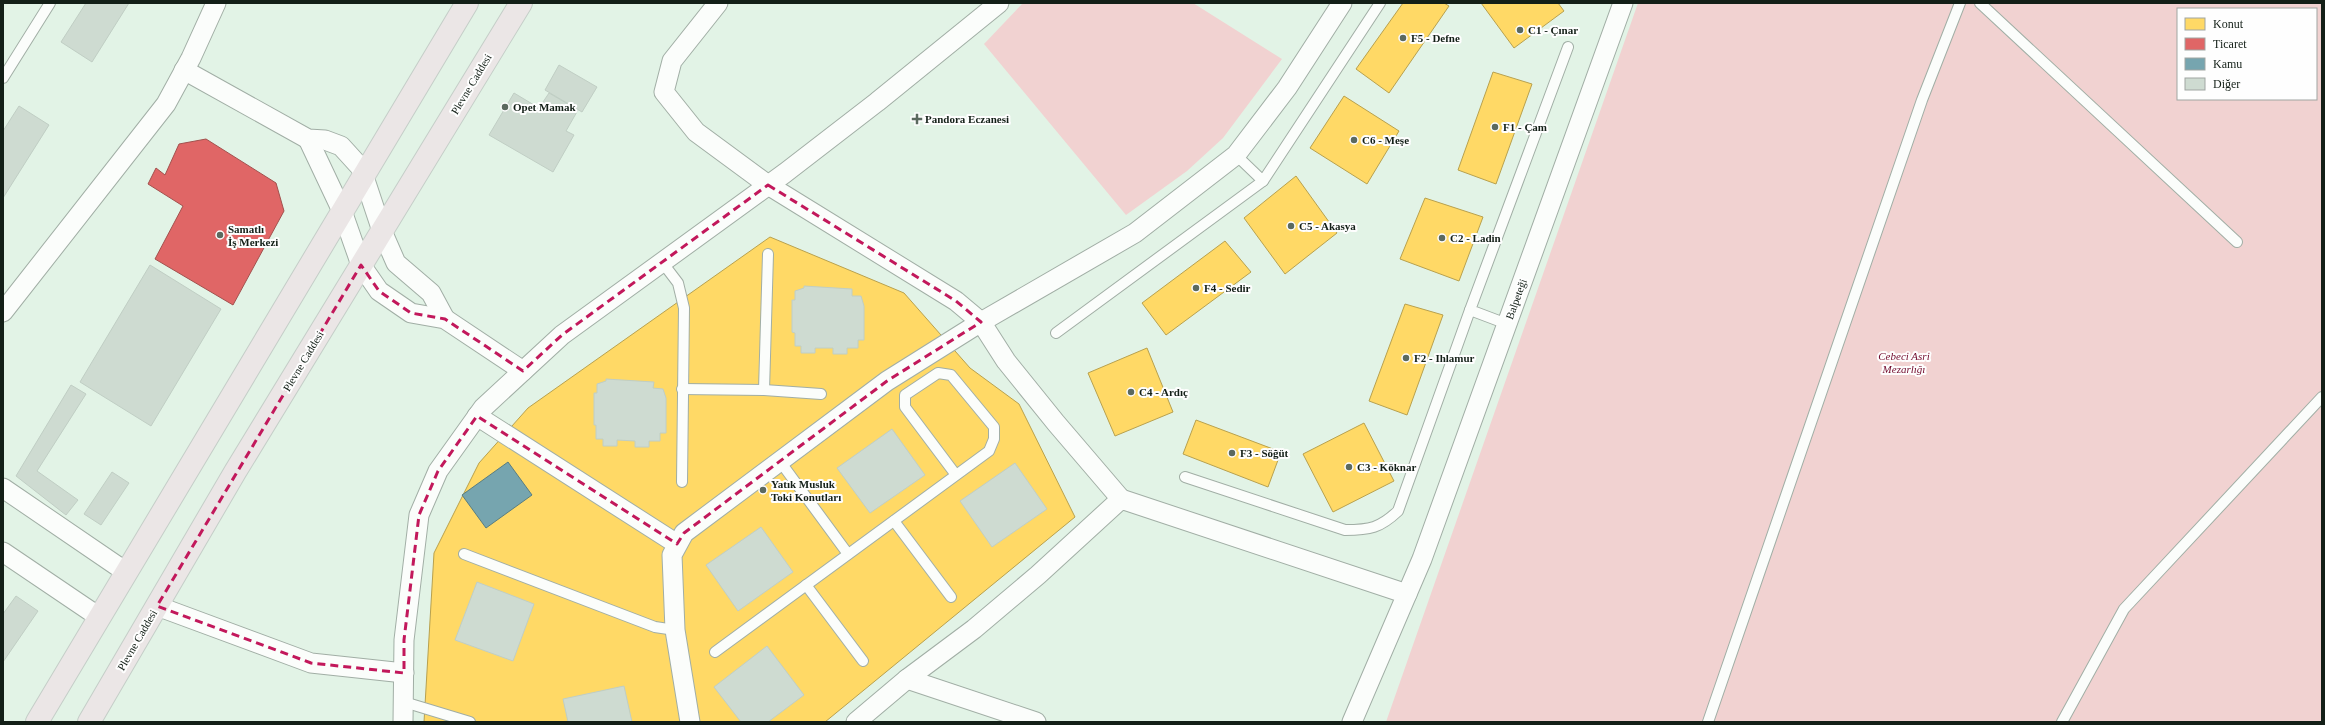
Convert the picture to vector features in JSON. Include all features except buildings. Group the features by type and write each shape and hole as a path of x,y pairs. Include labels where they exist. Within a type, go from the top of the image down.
{"main road":[{"path":"37,722 467,3"},
{"name":"Plevne Caddesi","path":"89,722 235,472 521,3"}],"street":[{"path":"3,312 166,104 216,3"},
{"path":"717,3 672,61 664,92 696,132 768,185 956,301 981,322 1006,361 1056,423 1121,499 1407,594"},
{"path":"402,722 404,702 404,640 419,515 438,471 483,408 562,335 768,185 877,102 999,3"},
{"path":"690,722 675,630 672,555 684,533 779,460 887,381 981,322 1135,233 1236,155 1287,88 1342,3"},
{"name":"Balpeteği","path":"1352,722 1425,552 1623,3"},
{"path":"184,70 308,139 325,140 341,146 361,168 382,231 396,263 431,293 445,320"},
{"path":"308,139 342,211 361,265 379,291 410,313 445,320 523,371"},
{"path":"477,416 677,544"},
{"path":"3,488 126,572"},
{"path":"856,722 907,678 974,629 1038,575 1121,499"},
{"path":"3,552 99,617"},
{"path":"157,606 311,663 404,673"},
{"path":"907,678 1035,722"}],"lane":[{"path":"3,78 50,3"},
{"path":"1056,333 1263,181 1380,3"},
{"path":"1708,722 1922,100 1960,3"},
{"path":"1980,3 2237,242"},
{"path":"1185,477 1345,530 1366,530 1385,524 1398,511 1470,310 1568,47"},
{"path":"1236,155 1263,181"},
{"path":"764,390 768,254"},
{"path":"662,262 678,283 684,308 682,482"},
{"path":"1470,310 1507,324"},
{"path":"715,652 989,451 994,439 994,427 951,375 938,373 905,395 904,407 956,475"},
{"path":"682,389 764,390 821,394"},
{"path":"2062,722 2124,609 2322,397"},
{"path":"779,460 848,554"},
{"path":"894,521 951,597"},
{"path":"464,554 655,627 675,630"},
{"path":"806,585 863,661"},
{"path":"404,702 470,722"}],"highlighted area":[{"path":"768,185 956,301 981,322 887,381 684,533 677,544 477,416 438,471 419,515 404,640 404,673 311,663 157,606 361,265 379,291 411,313 445,319 523,371 562,335"}],"green space":[{"path":"1023,3 1193,3 1282,59 1223,138 1187,171 1126,215 984,44"},
{"name":"Cebeci Asri Mezarlığı","path":"1638,3 2322,3 2322,722 1386,722"}],"place":[{"name":"C1 - Çınar","path":"1520,30"},
{"name":"F5 - Defne","path":"1403,38"},
{"name":"Opet Mamak","path":"505,107"},
{"name":"Pandora Eczanesi","path":"917,119"},
{"name":"F1 - Çam","path":"1495,127"},
{"name":"C6 - Meşe","path":"1354,140"},
{"name":"C5 - Akasya","path":"1291,226"},
{"name":"Samatlı İş Merkezi","path":"220,235"},
{"name":"C2 - Ladin","path":"1442,238"},
{"name":"F4 - Sedir","path":"1196,288"},
{"name":"F2 - Ihlamur","path":"1406,358"},
{"name":"C4 - Ardıç","path":"1131,392"},
{"name":"F3 - Söğüt","path":"1232,453"},
{"name":"C3 - Köknar","path":"1349,467"},
{"name":"Yatık Musluk Toki Konutları","path":"763,490"}]}
